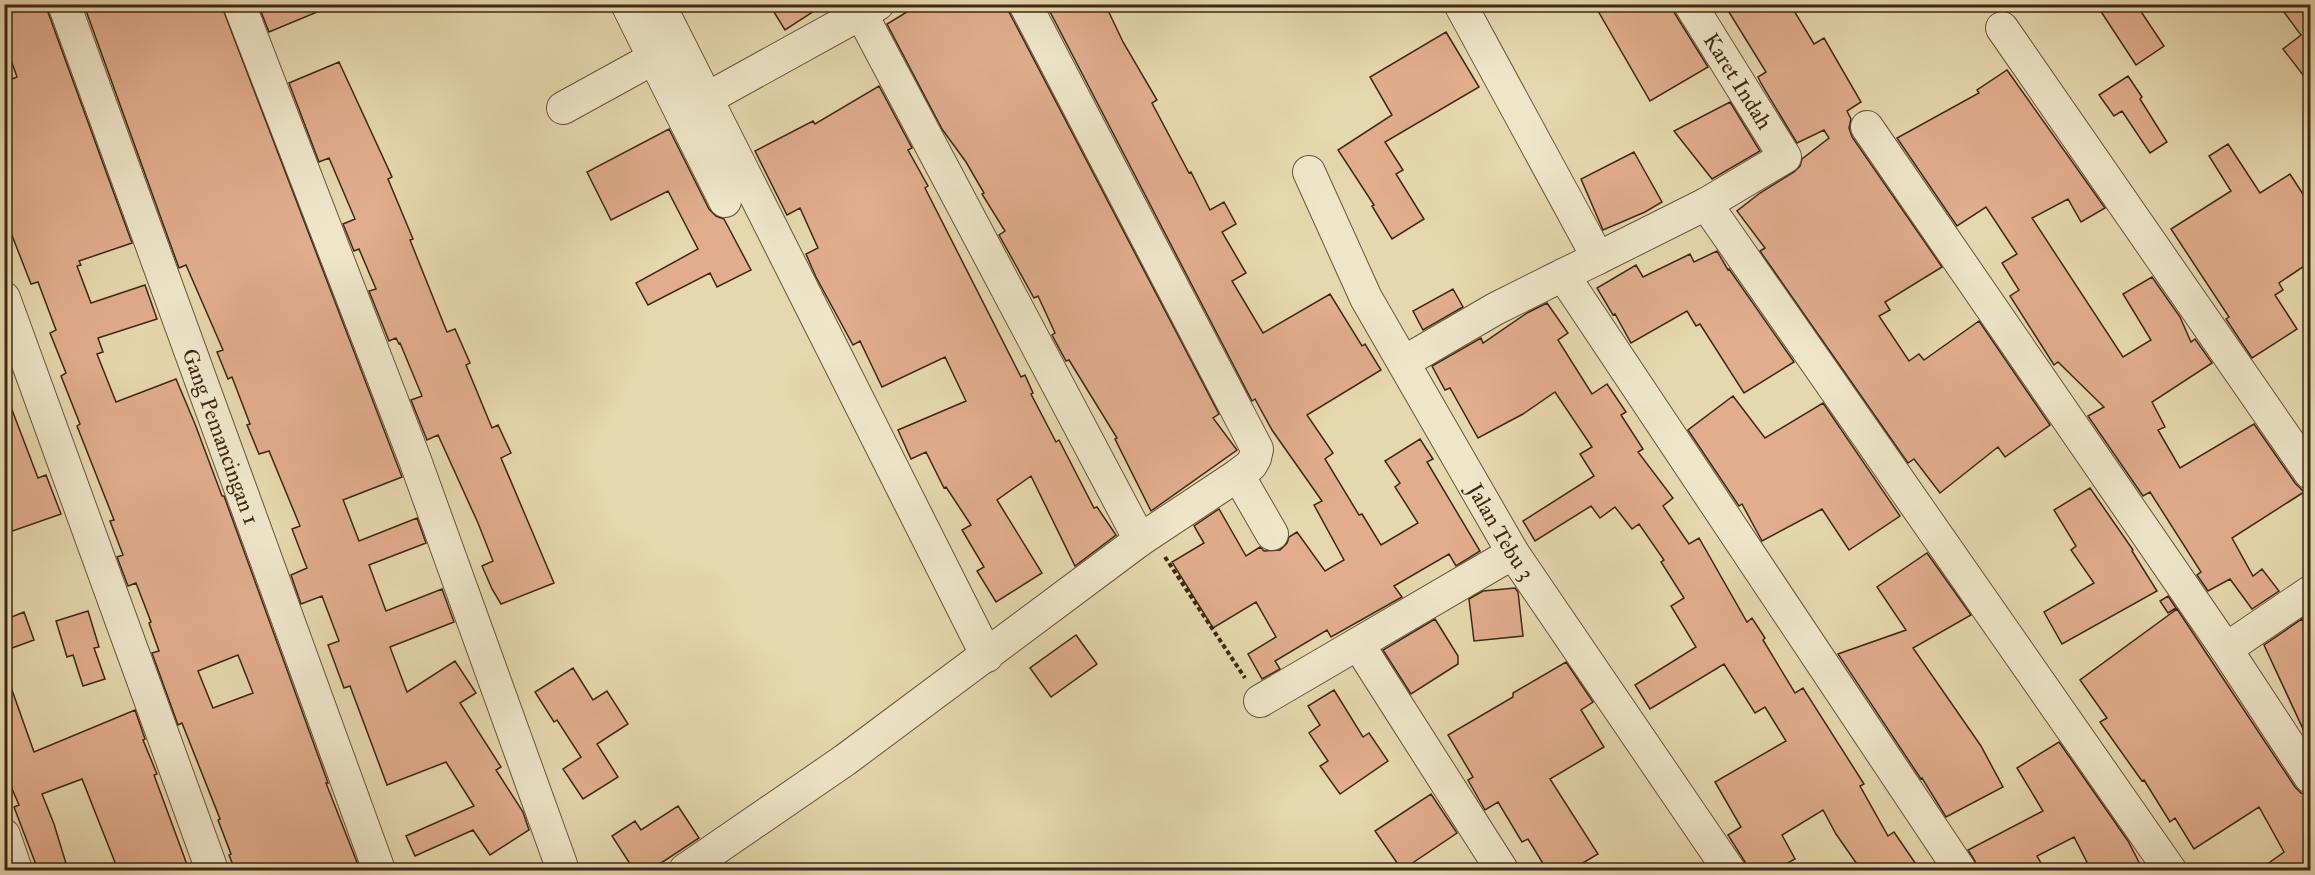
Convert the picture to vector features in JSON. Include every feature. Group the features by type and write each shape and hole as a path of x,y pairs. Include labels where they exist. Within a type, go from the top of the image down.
{"street":[{"name":"Gang Pemancingan 1","path":"64,4 379,870"},
{"path":"238,4 415,460 563,870"},
{"path":"627,4 725,201"},
{"path":"659,4 987,656"},
{"path":"685,870 845,760 1145,537 1238,475 1251,465 1255,458 1257,449 1025,4"},
{"path":"1460,4 1598,258"},
{"name":"Karet Indah","path":"1690,4 1785,157 1706,204"},
{"path":"708,98 865,7 1145,537"},
{"path":"2002,28 2310,473"},
{"path":"563,108 654,58"},
{"path":"1867,127 2226,649 2310,777"},
{"name":"Jalan Tebu 3","path":"1309,172 1366,298 1513,553 1729,870"},
{"path":"1404,362 1495,309 1706,204 2170,870"},
{"path":"1563,275 1960,870"},
{"path":"4,298 212,870"},
{"path":"1238,475 1272,534"},
{"path":"1260,701 1513,553"},
{"path":"2226,649 2310,592"},
{"path":"1358,645 1502,870"},
{"path":"4,835 16,870"}],"path":[{"path":"1145,537 1260,701"}],"building":[{"path":"4,4 45,4 132,243 79,261 81,265 77,266 91,303 145,285 157,319 98,338 103,352 97,354 116,402 176,379 222,496 224,496 328,783 326,783 360,870 235,870 218,820 220,819 182,723 178,725 152,653 159,651 149,623 151,622 136,583 128,586 117,557 123,555 110,521 114,520 77,426 80,424 61,376 66,373 50,333 56,330 38,282 31,284 4,215 4,82 17,77 4,40","holes":["238,655 253,693 213,708 198,671"]},
{"path":"221,4 402,477 343,500 359,541 417,518 426,543 369,565 386,611 442,589 454,622 390,647 407,692 455,661 476,693 460,703 501,767 496,770 523,812 529,830 490,855 473,830 415,856 406,836 474,806 446,762 387,785 350,686 344,688 328,645 339,641 322,596 301,604 291,575 307,568 292,529 300,526 269,451 259,454 232,377 228,379 217,352 223,350 186,265 179,268 84,5"},
{"path":"258,4 334,4 334,5 269,32"},
{"path":"769,4 825,4 785,30"},
{"path":"920,4 1007,4 1009,12 1219,414 1213,418 1237,450 1151,511 1115,439 1117,438 1069,360 1066,361 1052,335 1055,333 1038,296 1034,298 999,235 1005,231 982,194 984,193 966,162 942,129 887,24"},
{"path":"1046,4 1105,4 1123,42 1157,100 1152,103 1210,210 1224,202 1236,224 1222,232 1246,273 1232,281 1263,333 1330,294 1362,346 1365,344 1381,370 1307,415 1333,453 1325,459 1359,515 1362,514 1381,545 1418,523 1395,487 1400,483 1385,461 1420,439 1433,459 1427,462 1480,551 1456,566 1449,554 1394,586 1402,597 1331,637 1327,630 1275,661 1280,669 1262,679 1248,654 1276,637 1256,602 1213,628 1172,562 1204,543 1194,526 1219,509 1246,556 1260,547 1264,551 1280,550 1289,537 1297,532 1325,571 1344,560 1314,505 1322,501 1272,430 1255,399 1252,401"},
{"path":"1594,4 1672,4 1675,14 1708,67 1650,101"},
{"path":"1724,4 1790,4 1814,44 1824,38 1861,102 1847,111 1851,119 1849,128 1852,137 1942,267 1885,302 1890,310 1879,316 1909,361 1919,354 1924,360 1979,321 2050,425 2005,457 1998,447 1940,493 1914,459 1908,463 1760,251 1765,248 1737,211 1760,193 1794,172 1800,166 1802,159 1829,138 1824,130 1797,143 1758,77 1766,72"},
{"path":"2096,4 2136,4 2164,46 2136,65"},
{"path":"2278,4 2310,4 2310,84 2283,49 2301,35"},
{"path":"1446,32 1479,87 1385,142 1403,170 1396,174 1424,219 1392,239 1372,206 1374,205 1338,150 1392,115 1370,77"},
{"path":"339,62 392,177 388,179 447,332 455,329 470,363 466,365 492,428 498,425 511,453 501,458 554,583 501,604 482,566 493,561 478,523 438,435 427,440 411,400 422,396 400,343 396,338 389,341 369,291 376,289 359,249 354,251 343,224 355,219 329,158 319,162 289,83"},
{"path":"2007,70 2105,208 2081,222 2068,199 2032,218 2123,357 2151,340 2123,294 2152,277 2180,317 2191,342 2195,339 2212,363 2152,402 2165,427 2158,430 2180,468 2254,424 2295,483 2304,492 2232,538 2253,576 2262,569 2279,591 2252,609 2230,579 2208,591 2197,575 2201,572 2150,492 2143,496 2088,416 2104,407 2058,362 2054,365 2010,296 2019,290 2002,263 2017,254 1986,207 1957,226 1897,138 1979,93 1977,90"},
{"path":"2128,76 2167,142 2150,153 2122,111 2114,116 2099,95"},
{"path":"879,86 912,148 908,150 928,186 925,188 1021,377 1025,375 1033,393 1031,394 1056,442 1059,440 1094,508 1097,507 1116,535 1075,566 1031,476 997,500 1042,573 996,602 977,571 984,567 962,530 971,525 946,487 944,488 926,452 911,459 898,430 966,401 945,357 882,387 860,341 853,345 816,277 806,254 818,248 800,208 787,215 755,151 813,121 815,124"},
{"path":"1730,102 1760,151 1712,179 1674,131"},
{"path":"669,129 709,209 716,216 724,219 751,270 717,287 710,273 648,305 636,283 698,249 668,191 611,220 587,172"},
{"path":"2228,144 2260,193 2290,174 2310,205 2310,262 2279,283 2283,290 2275,295 2297,329 2252,358 2226,319 2229,317 2171,229 2231,191 2209,156"},
{"path":"1634,152 1662,202 1603,230 1581,179"},
{"path":"1717,251 1794,362 1744,393 1700,324 1696,326 1687,311 1631,343 1597,288 1636,265 1643,277 1690,254 1694,262"},
{"path":"1453,289 1463,307 1423,330 1413,311"},
{"path":"1547,303 1568,333 1558,340 1592,394 1607,384 1626,412 1621,415 1643,449 1638,452 1673,498 1663,506 1689,544 1699,538 1747,622 1752,618 1795,693 1803,688 1864,784 1860,786 1888,836 1894,832 1920,870 1861,870 1836,834 1823,810 1782,835 1795,859 1775,870 1750,870 1728,835 1741,827 1715,782 1786,741 1765,707 1755,713 1724,664 1650,709 1635,685 1696,647 1671,606 1684,598 1661,562 1664,560 1639,524 1632,529 1615,507 1600,518 1591,506 1535,541 1523,521 1594,476 1580,454 1592,447 1555,392 1523,414 1478,438 1450,388 1445,390 1432,366 1481,338 1483,343 1527,313"},
{"path":"6,394 38,478 46,475 61,514 4,534 4,395"},
{"path":"1733,396 1765,438 1823,403 1900,516 1849,550 1822,509 1762,541 1742,504 1739,506 1688,430"},
{"path":"2090,488 2133,550 2157,591 2062,644 2044,612 2094,583 2071,550 2076,546 2054,510"},
{"path":"1927,553 1971,615 1913,648 1981,746 2003,787 1946,817 1838,654 1906,630 1877,587"},
{"path":"1515,588 1518,592 1523,636 1474,641 1469,599 1483,591"},
{"path":"2168,596 2176,608 2168,613 2160,601"},
{"path":"2177,609 2295,787 2301,793 2310,795 2310,870 2259,870 2284,852 2259,807 2194,849 2175,818 2170,822 2144,780 2142,781 2100,722 2107,718 2080,680"},
{"path":"88,611 99,647 94,648 105,679 83,686 73,655 67,657 56,621"},
{"path":"24,612 34,640 4,651 4,620"},
{"path":"1435,619 1458,656 1458,664 1411,694 1383,650"},
{"path":"2302,619 2310,637 2310,744 2264,645"},
{"path":"1076,635 1097,664 1051,697 1030,668"},
{"path":"1566,662 1593,702 1581,710 1604,747 1550,779 1598,854 1571,870 1547,870 1528,839 1522,842 1498,802 1485,810 1468,780 1473,777 1448,735 1513,697 1513,693"},
{"path":"573,668 593,700 607,691 628,724 597,744 618,777 583,799 563,769 581,757 557,720 554,722 535,692"},
{"path":"4,676 7,676 34,752 135,710 145,739 143,740 157,774 154,775 189,870 118,870 82,779 42,794 68,870 38,870 14,807 19,805 4,770"},
{"path":"1334,690 1363,737 1369,733 1388,761 1340,794 1320,766 1328,761 1309,733 1320,725 1308,706"},
{"path":"2059,742 2128,841 2143,870 2091,870 2074,837 2037,856 2045,870 1978,870 1968,850 2043,811 2017,768"},
{"path":"1431,794 1457,833 1402,870 1375,831"},
{"path":"678,806 699,838 661,863 666,870 634,870 612,836 635,821 641,830"}]}
